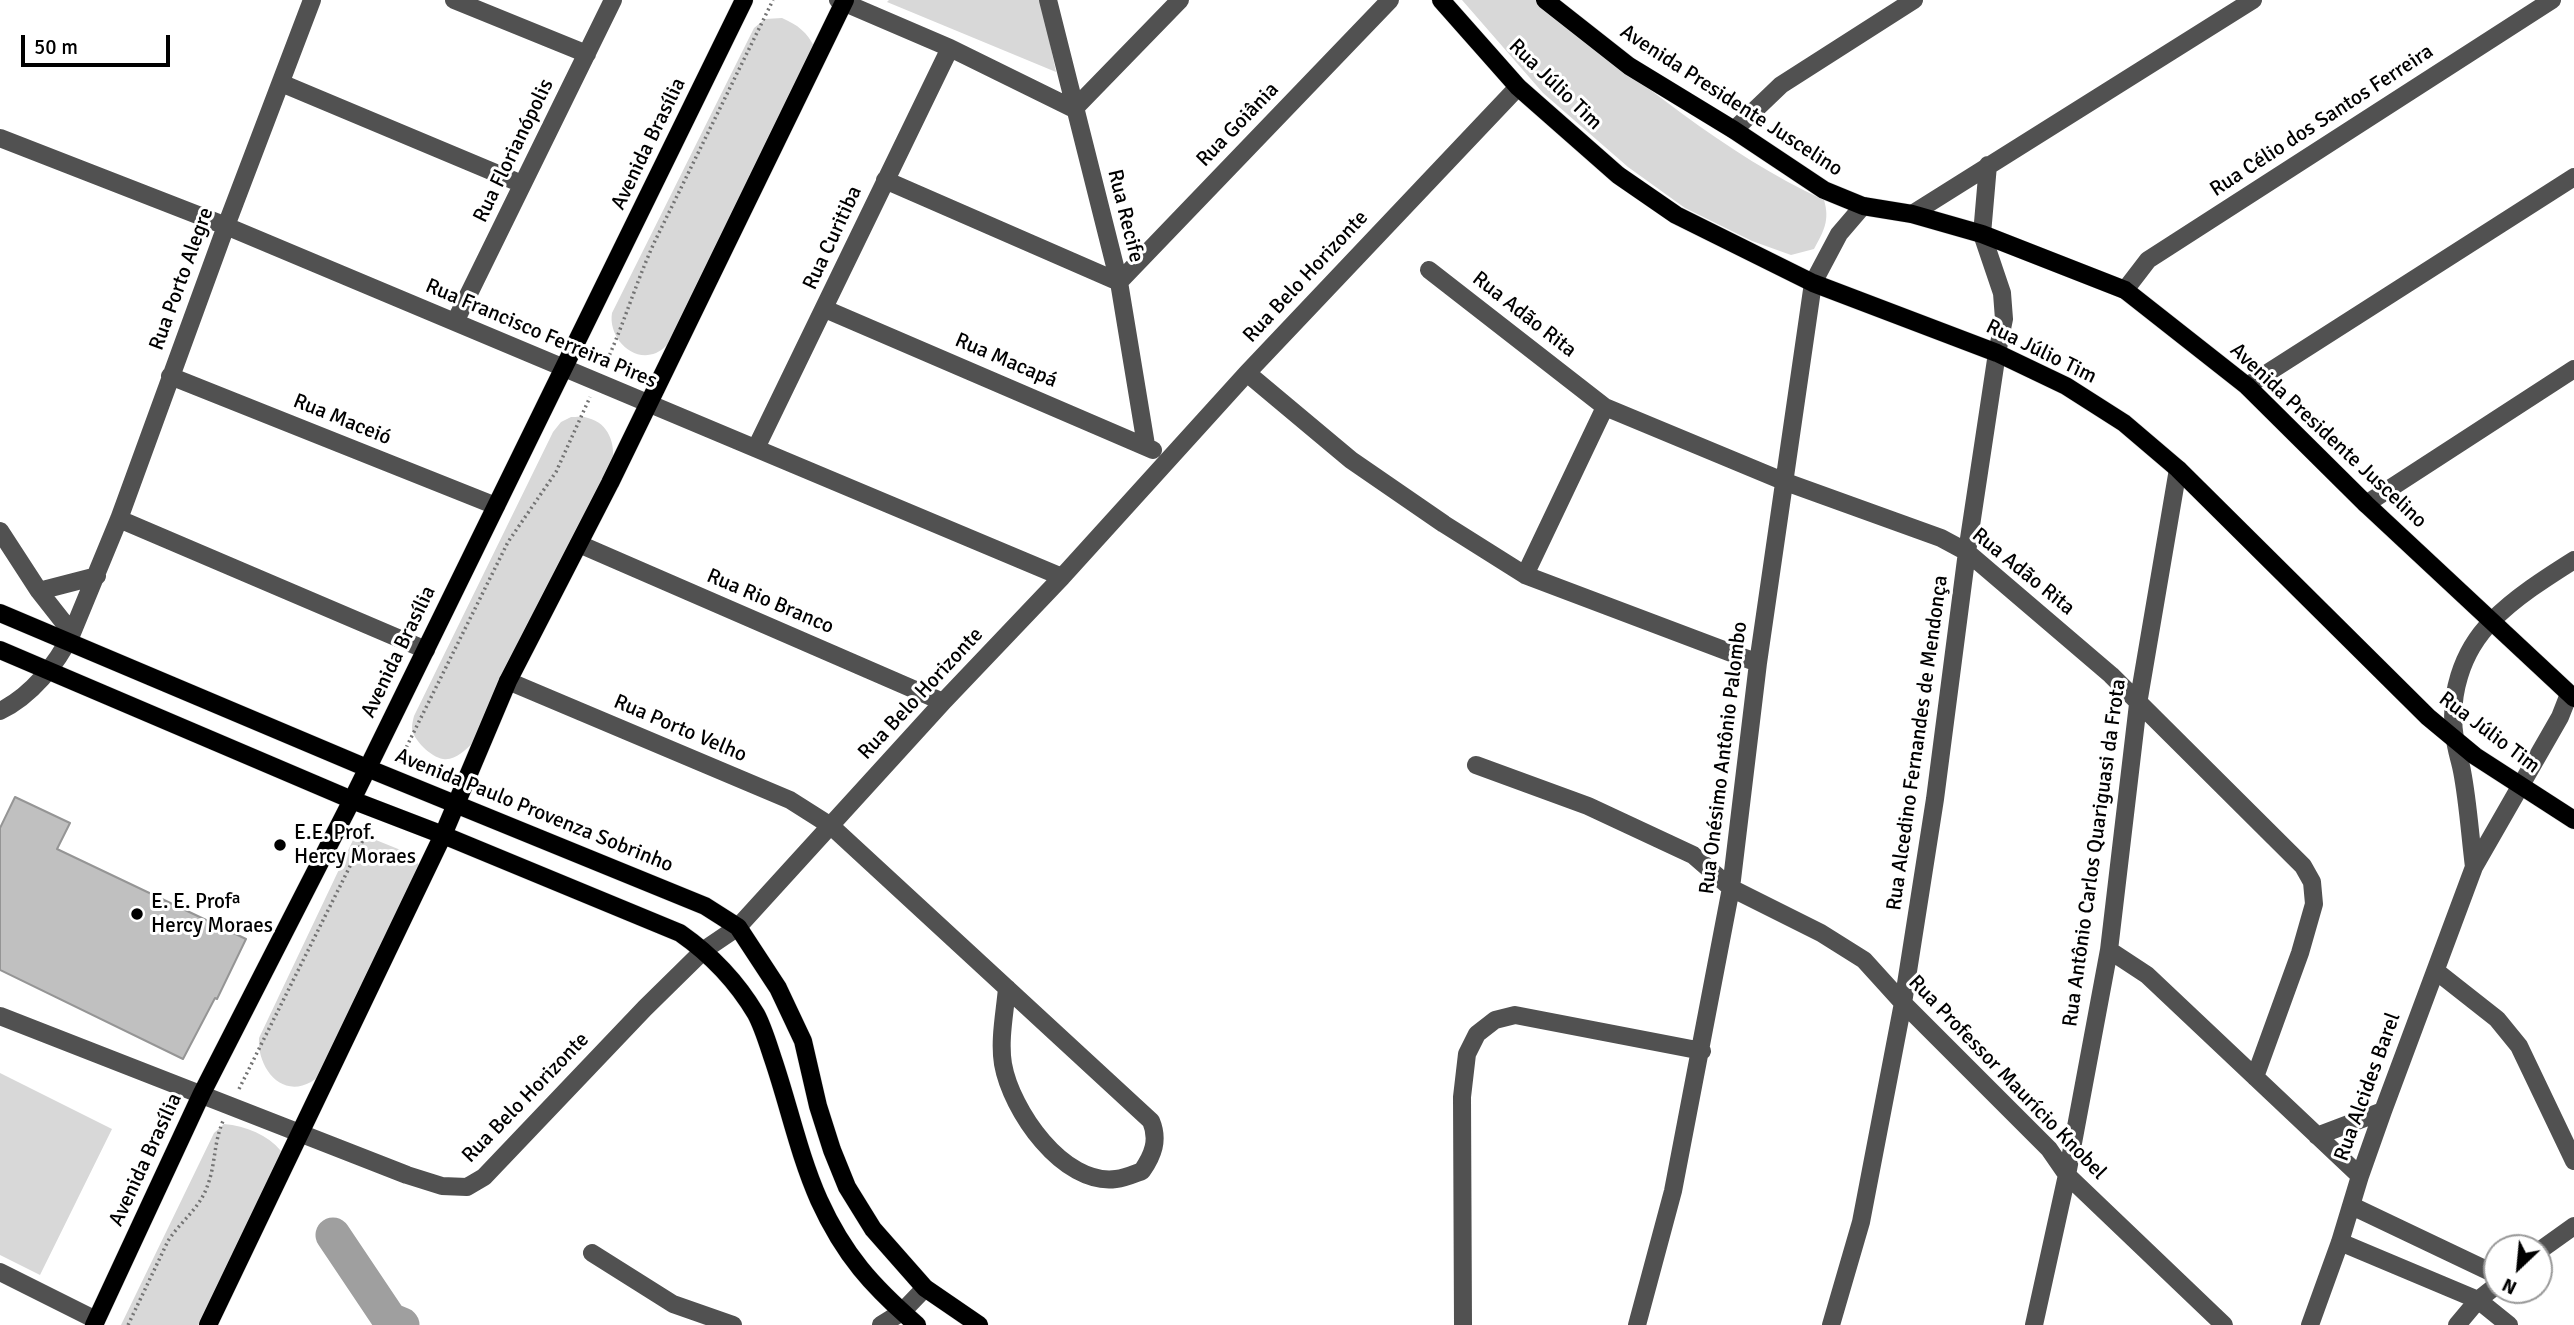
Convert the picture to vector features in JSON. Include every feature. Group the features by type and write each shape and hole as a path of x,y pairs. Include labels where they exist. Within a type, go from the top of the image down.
{"main road":[{"name":"Avenida Brasília","path":"95,1322 202,1093 352,800 744,0"},
{"name":"Rua Júlio Tim","path":"1441,0 1518,87 1618,175 1676,215 1813,283 1997,353 2066,386 2124,424 2178,469 2418,708 2455,741 2520,786 2572,814"},
{"path":"208,1325 443,835 508,681 649,404 842,1"},
{"name":"Avenida Presidente Juscelino","path":"1551,2 1629,66 1734,130 1824,190 1863,206 1912,214 1982,234 2125,290 2247,386 2366,504 2571,696"},
{"name":"Avenida Paulo Provenza Sobrinho","path":"0,612 70,637 367,768 705,906 738,927"},
{"path":"0,650 352,800 680,933 704,950 757,1016 782,1085 801,1153 820,1200 846,1251 880,1293 917,1325"},
{"path":"738,927 778,988 803,1041 818,1106 847,1187 873,1229 925,1288 979,1325"}],"street":[{"name":"Rua Porto Alegre","path":"0,711 11,705 49,671 70,637 97,576 312,0"},
{"path":"454,0 587,54"},
{"name":"Rua Florianópolis","path":"455,322 613,0"},
{"name":"Rua Recife","path":"1048,0 1119,282 1146,445"},
{"path":"842,1 950,48 1074,109 1180,0"},
{"name":"Rua Goiânia","path":"1119,282 1390,0"},
{"path":"1734,130 1781,85 1914,0"},
{"path":"1912,214 2253,0"},
{"name":"Rua Célio dos Santos Ferreira","path":"2125,290 2148,260 2553,0"},
{"name":"Rua Curitiba","path":"756,448 950,48"},
{"path":"281,83 522,184"},
{"name":"Rua Belo Horizonte","path":"299,1134 442,1186 467,1188 484,1177 645,1008 704,950 738,927 943,702 1062,577 1168,458 1518,87"},
{"name":"Rua Francisco Ferreira Pires","path":"0,138 226,226 1062,577"},
{"name":"Rua Alcedino Fernandes de Mendonça","path":"1830,1325 1861,1222 1903,1003 1935,799 1967,552 2004,319 1997,275 1982,234 1988,165"},
{"path":"2247,386 2574,177"},
{"path":"885,180 1119,282"},
{"name":"Rua Onésimo Antônio Palombo","path":"1637,1325 1673,1191 1702,1051 1731,888 1758,663 1813,283 1839,234 1863,206"},
{"name":"Rua Adão Rita","path":"1429,270 1605,407 1783,481 1941,538 1967,552 2111,675 2303,866 2312,882 2314,904 2300,953 2255,1077"},
{"name":"Rua Macapá","path":"825,309 1146,445 1168,458"},
{"path":"2366,504 2574,369"},
{"path":"1247,373 1351,460 1444,524 1525,575 1758,663"},
{"name":"Rua Maceió","path":"170,376 496,506"},
{"path":"1525,575 1605,407"},
{"name":"Rua Antônio Carlos Quariguasi da Frota","path":"2034,1325 2067,1175 2109,950 2138,704 2178,469"},
{"path":"119,519 426,650"},
{"path":"0,531 70,637"},
{"name":"Rua Rio Branco","path":"579,544 943,702"},
{"name":"Rua Alcides Barel","path":"2474,867 2463,771 2455,741 2453,698 2460,671 2475,642 2492,620 2574,560"},
{"path":"39,591 97,576"},
{"name":"Rua Porto Velho","path":"508,681 790,800 831,826 1007,988 1151,1121 1156,1133 1154,1146 1142,1171 1114,1179 1082,1172 1057,1156 1022,1114 1003,1063 1007,988"},
{"name":"Rua Alcides Barel","path":"2310,1325 2383,1111 2474,867 2571,696"},
{"name":"Rua Professor Maurício Knobel","path":"1476,765 1588,806 1693,855 1731,888 1821,933 1864,960 1903,1003 2049,1149 2067,1175 2224,1325"},
{"path":"2109,950 2147,975 2360,1176"},
{"path":"2436,971 2497,1019 2519,1046 2574,1161"},
{"path":"1463,1325 1462,1097 1467,1054 1477,1034 1495,1020 1515,1014 1702,1051"},
{"path":"0,1016 202,1093 299,1134"},
{"path":"2317,1136 2383,1111"},
{"path":"2352,1206 2483,1268"},
{"path":"2553,1241 2574,1226"},
{"path":"2340,1242 2478,1300 2509,1325"},
{"path":"592,1253 673,1304 733,1325"},
{"path":"0,1272 95,1322"},
{"path":"881,1325 902,1312 925,1288"},
{"path":"2457,1325 2483,1296"}],"path":[{"path":"601,371 622,328 654,241 773,0"},
{"path":"396,768 508,542 556,472 592,392"},
{"path":"247,1074 371,823"},
{"path":"128,1325 168,1241 192,1213 207,1189 212,1173 214,1146 223,1121"}],"shaded area":[{"path":"1041,0 1056,72 887,2"},
{"path":"1462,0 1537,0 1649,89 1717,138 1751,161 1824,200 1825,225 1814,249 1791,255 1752,241 1685,208 1628,167 1543,93"},
{"path":"782,18 802,30 815,48 669,343 658,352 647,355 630,351 614,330 612,313 754,28 765,19"},
{"path":"571,417 586,417 606,430 612,442 612,463 473,743 456,757 438,758 423,747 413,733 414,716 553,432 561,422"},
{"path":"361,834 413,855 420,867 325,1071 311,1082 300,1086 280,1083 266,1069 259,1049 259,1038 353,840"},
{"path":"0,1073 112,1129 40,1275 0,1255"},
{"path":"224,1124 256,1132 270,1140 281,1151 278,1168 198,1325 121,1325 214,1133"}],"building":[{"path":"15,797 70,823 57,849 246,939 217,999 215,998 183,1059 0,970 0,828"}],"waterway":[{"path":"333,1235 390,1320 402,1325"}],"place":[{"name":"E.E. Prof. Hercy Moraes","path":"280,845"},
{"name":"E. E. Profª Hercy Moraes","path":"137,914"}]}
